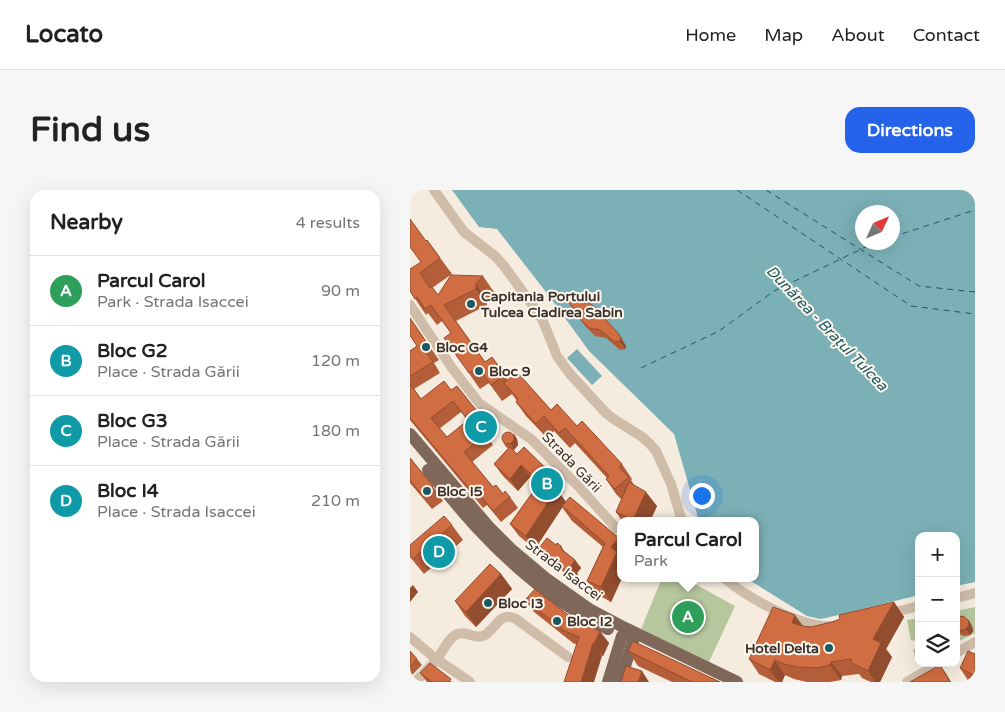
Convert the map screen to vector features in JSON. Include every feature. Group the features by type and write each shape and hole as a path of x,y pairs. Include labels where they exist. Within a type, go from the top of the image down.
{"main road":[{"name":"Strada Isaccei","path":"410,434 488,526 510,549 548,580 627,634 716,682"},
{"name":"Strada Isaccei","path":"410,447 470,520 506,557 542,587 585,617 627,634 649,640 737,682"},
{"path":"608,682 627,634"},
{"path":"620,682 627,634"}],"street":[{"path":"434,190 464,232 495,256 504,266 543,321 557,356 570,374 606,413 641,436 656,451 671,484 681,517"},
{"name":"Strada Gării","path":"410,305 452,368 479,403 531,439 580,488 616,528"},
{"path":"728,582 746,594 795,619 817,625 838,625"},
{"path":"960,597 975,593"},
{"path":"882,615 915,607"},
{"path":"415,682 456,635 464,633 476,638 486,635 505,617 510,616 568,656"},
{"path":"410,637 436,660 470,682"},
{"path":"960,651 975,642"},
{"path":"907,682 932,667"}],"green space":[{"path":"660,582 691,582 735,606 709,662 641,629"},
{"path":"975,607 975,633 960,641 960,622 960,610"},
{"path":"915,619 915,641 911,640 907,620"}],"water":[{"name":"Dunărea - Brațul Tulcea","path":"452,190 975,190 975,582 960,585 960,532 915,532 915,596 820,619 807,616 752,582 759,582 759,517 698,517 674,434 589,351 497,229 479,227"},
{"path":"577,349 602,376 592,385 567,358"}],"building":[{"path":"410,219 440,258 420,273 430,288 432,287 438,295 451,275 483,276 476,284 476,289 444,305 485,362 492,357 505,375 491,385 478,367 469,373 444,338 451,333 431,305 425,309 417,297 415,299 410,291 410,269 421,262 410,247"},
{"path":"563,293 573,296 582,303 589,303 602,312 606,320 618,333 621,338 620,341 615,342 600,330 589,328 580,319 577,311 568,302"},
{"path":"410,318 431,349 426,352 433,362 410,376 410,351 417,346 410,335"},
{"path":"517,372 551,410 557,404 577,426 582,421 622,464 619,467 629,477 615,489 606,479 609,476 565,428 559,433 544,416 536,424 516,402 518,399 504,383"},
{"path":"444,381 451,390 457,386 484,420 478,425 486,434 464,452 493,487 496,485 503,494 505,491 510,497 493,511 479,494 476,497 410,418 410,384 421,399","holes":["453,401 468,420 447,437 431,418"]},
{"path":"510,432 513,433 513,443 506,444 503,443 502,436 503,433"},
{"path":"510,447 517,454 524,447 556,478 551,484 557,489 526,536 510,524 540,482 521,465 510,479 494,464"},
{"path":"410,458 433,486 422,495 410,480"},
{"path":"629,482 646,492 634,517 627,517 616,512"},
{"path":"570,497 617,536 617,540 611,547 617,552 601,587 587,581 605,543 562,506"},
{"path":"444,516 452,525 413,559 410,556 410,545"},
{"path":"547,538 556,545 557,543 561,546 561,549 575,560 571,566 573,568 569,573 539,549"},
{"path":"490,564 501,574 466,612 455,601"},
{"path":"535,589 572,618 600,631 593,643 581,682 564,682 579,637 565,631 525,600"},
{"path":"894,602 873,639 881,643 868,671 852,663 851,659 831,662 830,665 818,668 797,667 775,660 770,670 749,659 773,607 795,615 792,623 811,627 840,619 839,615"},
{"path":"963,616 969,621 969,625 962,631 960,630 960,617"},
{"path":"633,641 720,682 692,682 628,651"},
{"path":"410,651 417,659 410,667"},
{"path":"968,651 975,654 975,676 960,668"},
{"path":"430,663 451,679 449,682 432,682 420,673"},
{"path":"626,666 642,671 638,682 621,682"},
{"path":"936,667 941,667 950,682 910,682"}],"ferry route":[{"path":"737,190 911,306 975,314"},
{"path":"766,190 919,286 975,292"},
{"path":"900,234 975,210"},
{"path":"641,368 719,331 774,291 859,250"}],"place":[{"name":"Capitania Portului Tulcea Cladirea Sabin","path":"471,304"},
{"name":"Bloc G4","path":"426,347"},
{"name":"Bloc 9","path":"479,371"},
{"name":"Bloc G3","path":"481,427"},
{"name":"Bloc G2","path":"547,484"},
{"name":"Bloc I5","path":"427,491"},
{"name":"Bloc I4","path":"439,552"},
{"name":"Bloc I3","path":"488,603"},
{"name":"Parcul Carol","path":"688,617"},
{"name":"Bloc I2","path":"557,621"},
{"name":"Hotel Delta","path":"829,648"}]}
